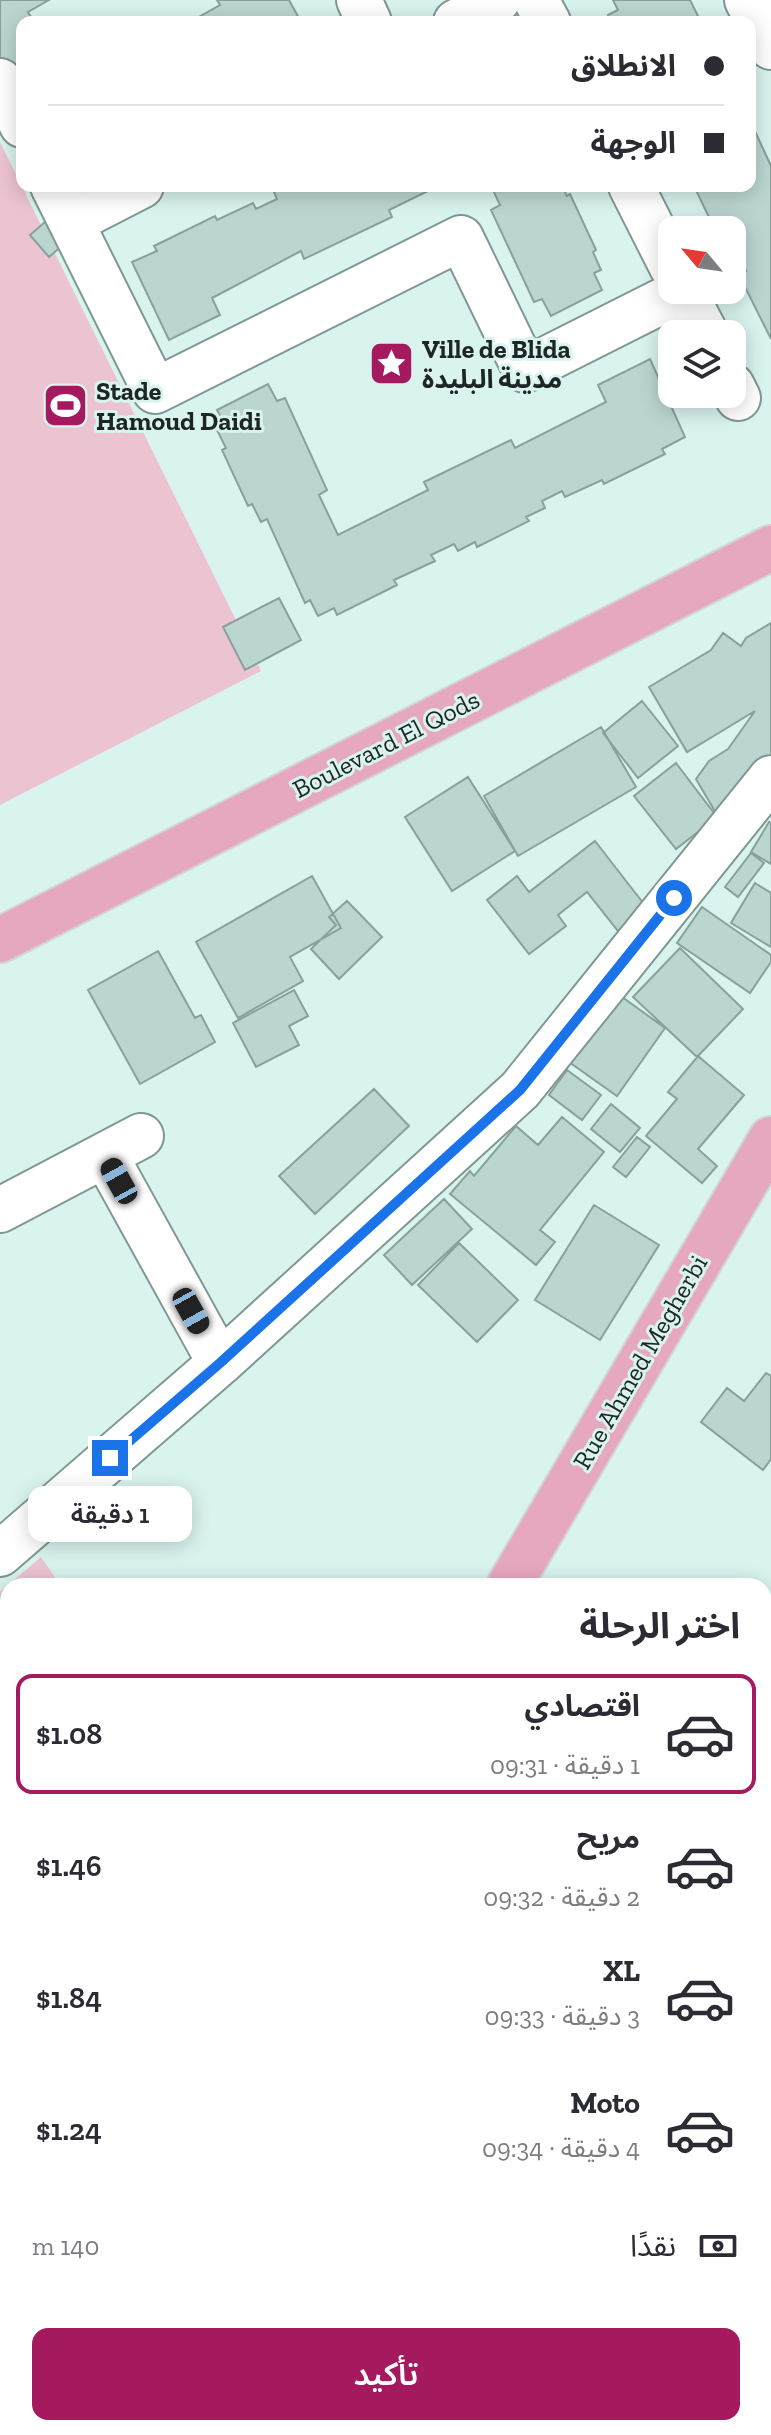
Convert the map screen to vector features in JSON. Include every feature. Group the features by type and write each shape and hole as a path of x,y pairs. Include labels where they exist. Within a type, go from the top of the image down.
{"main road":[{"name":"Boulevard El Qods","path":"0,940 771,548"},
{"name":"Rue Ahmed Megherbi","path":"514,1578 771,1139"}],"street":[{"path":"467,16 498,0"},
{"path":"756,18 771,47"},
{"path":"0,81 16,113"},
{"path":"115,192 62,204 155,391 461,238 525,370 658,303"},
{"path":"634,192 658,239"},
{"path":"0,1554 220,1363 520,1090 771,778"},
{"path":"0,1210 123,1145 220,1363"}],"shaded area":[{"name":"Stade Hamoud Daidi","path":"0,142 16,174 16,192 25,192 261,671 0,805"},
{"path":"41,1557 55,1578 16,1578"}],"building":[{"path":"0,0 49,0 28,12 30,16 16,16 16,113 0,85"},
{"path":"217,0 289,0 298,16 201,16 220,5"},
{"path":"613,0 690,0 698,16 608,15 618,10"},
{"path":"756,134 771,166 771,339 746,289 746,216 708,216 697,192 756,192"},
{"path":"274,192 426,192 389,210 392,217 304,259 301,251 212,298 220,315 169,340 132,262 157,251 154,246 215,216 217,220 253,203 256,209 277,199"},
{"path":"494,192 570,194 596,250 593,252 601,270 594,273 602,290 551,316 542,299 534,302 491,210 500,205"},
{"path":"53,215 72,237 49,257 30,235"},
{"path":"650,359 658,377 658,408 672,408 685,437 662,449 665,454 604,484 602,480 565,497 562,491 542,501 545,508 526,517 529,521 477,547 475,542 458,551 454,544 431,555 435,561 394,580 397,585 337,615 334,608 318,616 310,600 305,603 267,519 261,522 252,504 248,506 222,450 226,448 217,430 225,426 217,410 268,384 277,401 285,398 327,490 319,495 338,535 428,490 424,482 511,440 515,448 606,402 598,385"},
{"path":"279,598 301,640 245,670 223,627"},
{"path":"771,623 771,770 723,825 696,779 709,761 728,749 755,711 687,752 649,687 711,650 723,633 741,646 746,638"},
{"path":"642,701 678,746 638,778 603,733"},
{"path":"601,727 636,787 518,856 484,796"},
{"path":"676,763 717,817 676,849 634,796"},
{"path":"468,777 515,851 452,891 405,817"},
{"path":"771,823 771,864 751,852"},
{"path":"595,841 647,908 618,931 587,892 558,915 566,926 529,954 487,900 517,876 529,892"},
{"path":"751,853 764,863 738,897 725,887"},
{"path":"312,876 341,928 290,957 303,981 238,1018 196,942"},
{"path":"755,883 771,893 771,947 731,923"},
{"path":"347,901 382,937 339,979 311,949 336,925 329,917"},
{"path":"702,907 771,955 771,962 750,993 677,943"},
{"path":"680,948 743,1009 697,1057 633,997"},
{"path":"158,951 195,1018 201,1015 215,1042 140,1084 88,990"},
{"path":"294,990 308,1016 289,1026 299,1045 256,1067 233,1023"},
{"path":"618,994 665,1028 617,1096 569,1062"},
{"path":"698,1056 744,1095 698,1149 717,1166 702,1183 646,1136 677,1099 668,1092"},
{"path":"567,1070 601,1095 582,1120 549,1095"},
{"path":"374,1089 409,1126 315,1214 279,1176"},
{"path":"611,1104 640,1128 620,1152 591,1129"},
{"path":"562,1117 604,1152 540,1230 555,1242 536,1265 450,1194 470,1171 474,1176 516,1126 538,1145"},
{"path":"637,1137 650,1147 626,1177 613,1167"},
{"path":"444,1199 472,1229 412,1285 384,1255"},
{"path":"594,1205 659,1245 600,1340 535,1300"},
{"path":"459,1243 518,1300 477,1342 418,1285"},
{"path":"766,1373 771,1376 771,1459 763,1470 701,1422 727,1388 744,1401"}],"place":[{"name":"Ville de Blida مدينة البليدة","path":"391,364"},
{"name":"Stade Hamoud Daidi","path":"65,406"}],"route":[{"path":"110,1458 220,1363 520,1090 674,898"}]}
